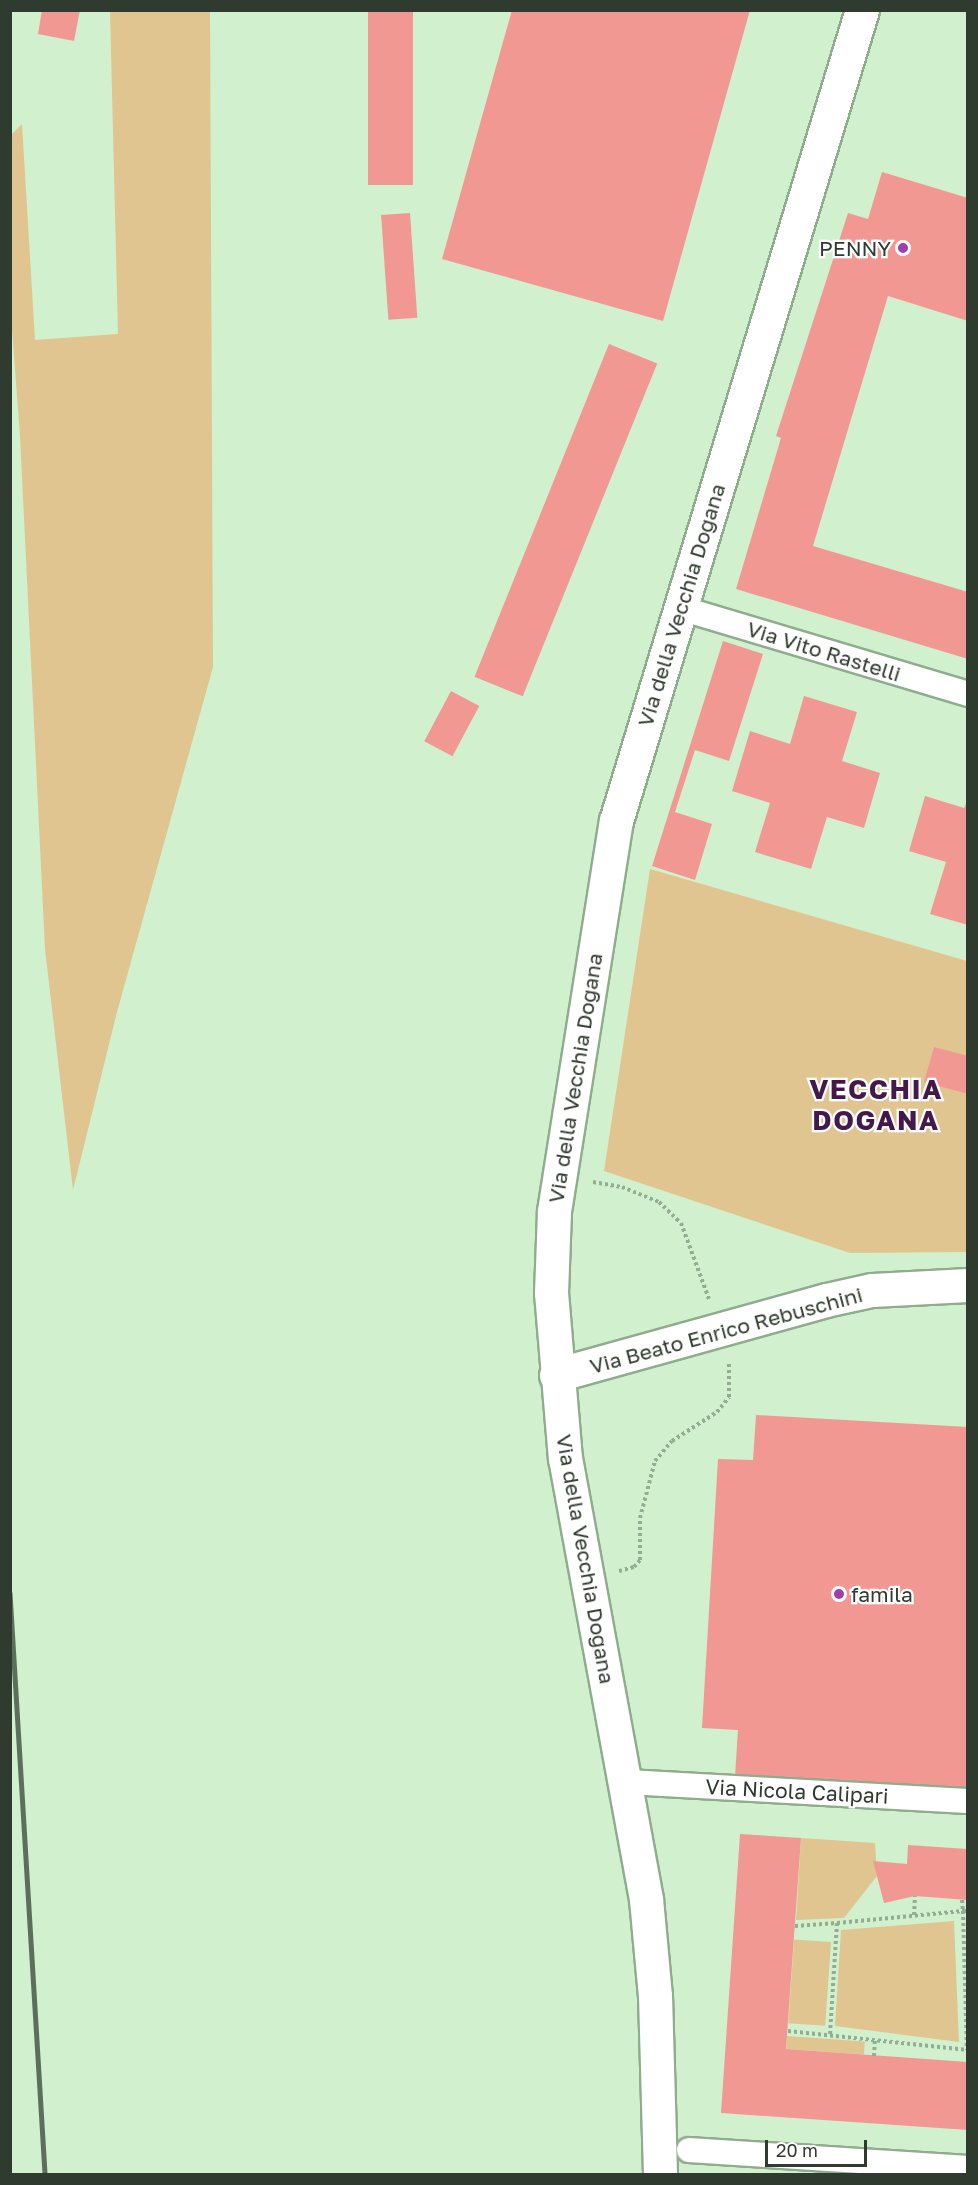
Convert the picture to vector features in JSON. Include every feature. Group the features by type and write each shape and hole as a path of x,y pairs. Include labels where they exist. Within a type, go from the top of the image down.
{"street":[{"name":"Via della Vecchia Dogana","path":"660,2175 655,1996 646,1899 565,1459 556,1375 551,1293 554,1211 609,854 680,608 862,10"},
{"name":"Via Vito Rastelli","path":"680,608 968,694"},
{"name":"Via Beato Enrico Rebuschini","path":"556,1375 725,1345 872,1290 968,1286"},
{"name":"Via Nicola Calipari","path":"626,1782 968,1801"},
{"path":"689,2150 968,2168"}],"path":[{"path":"588,1580 634,1567 640,1560 640,1518 655,1461 672,1441 717,1412 729,1396 725,1345 681,1223 659,1202"},
{"path":"725,1345 740,1356"},
{"path":"914,1914 915,1896"},
{"path":"788,2031 875,2038 967,2050 965,1911 962,1900"},
{"path":"795,1926 965,1911"},
{"path":"830,2034 837,1923"},
{"path":"874,2056 875,2038"}],"shaded area":[{"path":"110,11 210,11 213,667 117,1012 73,1190 45,949 20,436 11,316 10,136 22,124 35,340 118,334"},
{"path":"650,869 967,961 967,1252 850,1253 604,1171"},
{"path":"801,1838 875,1843 877,1876 844,1918 796,1920"},
{"path":"954,1921 959,2042 835,2026 841,1930"},
{"path":"794,1939 831,1942 825,2026 788,2023"},
{"path":"787,2036 865,2041 864,2054 786,2049"}],"building":[{"path":"42,10 80,10 74,41 38,34"},
{"path":"368,10 413,10 413,185 368,185"},
{"path":"512,10 750,10 663,321 442,259"},
{"path":"882,172 968,198 968,321 888,296 813,546 968,592 968,659 736,589 781,438 776,436 848,213 868,219"},
{"path":"410,213 417,318 388,320 381,215"},
{"path":"609,344 657,363 523,696 475,677"},
{"path":"723,641 763,654 729,761 695,750 675,812 712,824 695,880 652,866"},
{"path":"451,691 479,706 452,756 424,741"},
{"path":"804,696 857,712 842,761 880,773 864,828 827,817 811,869 755,852 770,803 732,791 750,731 790,744"},
{"path":"925,796 964,808 968,800 968,925 930,914 946,862 909,851"},
{"path":"934,1047 968,1056 968,1094 924,1082"},
{"name":"famila","path":"756,1415 968,1427 968,1789 735,1776 738,1730 702,1728 718,1459 753,1460"},
{"path":"740,1834 801,1838 786,2049 968,2062 968,2130 721,2113"},
{"path":"908,1845 967,1849 968,1900 915,1896 884,1903 873,1861 907,1864"}],"railway":[{"path":"10,1593 45,2174"}],"place":[{"name":"PENNY","path":"903,248"},
{"name":"famila","path":"839,1594"}],"district":[{"name":"VECCHIA DOGANA","path":"876,1104"}]}
